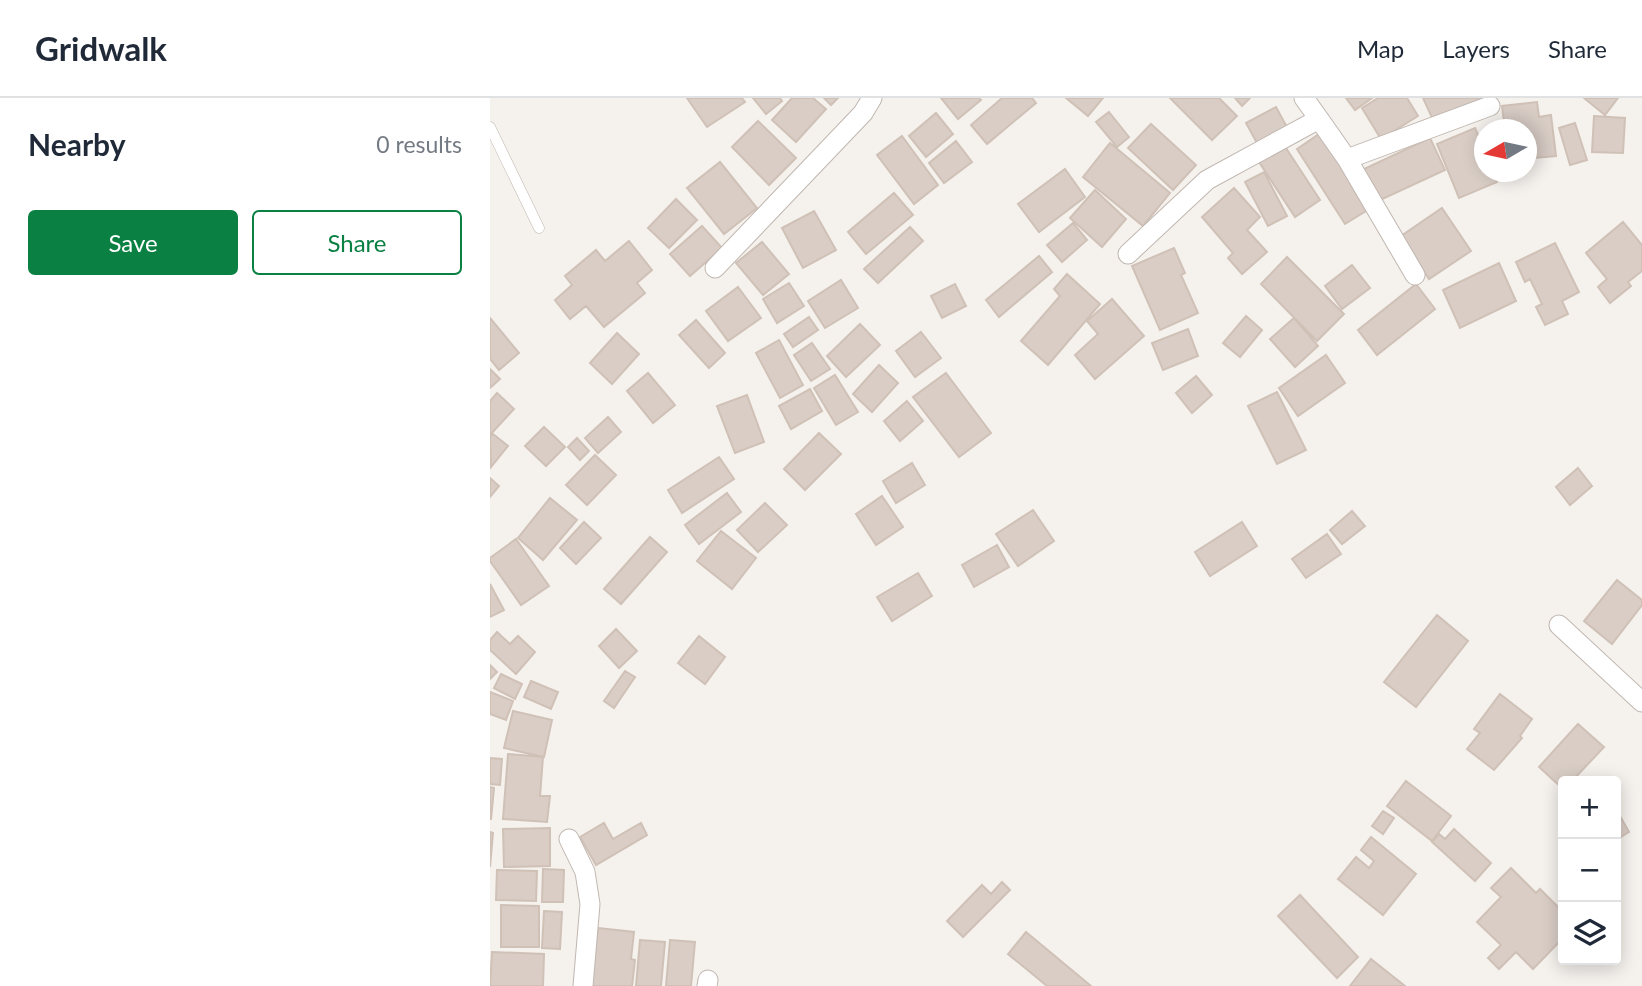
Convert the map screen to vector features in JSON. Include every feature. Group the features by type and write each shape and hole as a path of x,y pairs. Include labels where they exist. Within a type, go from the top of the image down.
{"street":[{"path":"715,268 863,113 872,98"},
{"path":"1304,98 1347,159 1415,275"},
{"path":"1347,159 1490,106"},
{"path":"1128,254 1207,180 1319,119"},
{"path":"1559,625 1642,702"},
{"path":"569,839 585,872 590,904 583,986"}],"lane":[{"path":"490,127 539,228"}],"building":[{"path":"687,98 742,98 745,102 707,127"},
{"path":"753,98 780,98 782,101 766,114"},
{"path":"792,98 813,98 826,109 796,142 772,120"},
{"path":"824,98 838,98 831,105"},
{"path":"941,98 979,98 981,100 958,119"},
{"path":"1002,98 1032,98 1036,103 987,144 971,125"},
{"path":"1066,98 1103,98 1088,116"},
{"path":"1170,98 1219,98 1237,116 1212,140"},
{"path":"1235,98 1250,98 1242,106"},
{"path":"1346,98 1372,98 1355,110"},
{"path":"1378,98 1407,98 1418,116 1381,139 1362,108"},
{"path":"1423,98 1483,98 1434,122"},
{"path":"1584,98 1618,98 1605,115"},
{"path":"1537,102 1539,117 1551,115 1556,156 1537,158 1537,119 1504,119 1502,106"},
{"path":"1276,107 1288,129 1258,145 1246,123"},
{"path":"1109,112 1129,137 1117,147 1096,122"},
{"path":"936,113 953,134 926,157 909,136"},
{"path":"1594,116 1625,118 1623,153 1592,152"},
{"path":"758,121 796,158 769,185 732,147"},
{"path":"1575,123 1587,160 1570,165 1559,128"},
{"path":"1151,124 1196,165 1173,190 1128,148"},
{"path":"1474,128 1474,182 1497,182 1459,198 1437,144"},
{"path":"1322,132 1371,208 1345,224 1297,149"},
{"path":"902,136 938,185 914,204 877,155"},
{"path":"1430,138 1445,170 1376,202 1362,170"},
{"path":"956,141 972,162 944,183 929,163"},
{"path":"1110,143 1170,193 1143,226 1083,177"},
{"path":"1284,145 1320,200 1295,217 1259,162"},
{"path":"720,162 757,208 724,234 687,188"},
{"path":"1065,169 1085,197 1039,232 1018,204"},
{"path":"1264,172 1287,216 1268,226 1245,182"},
{"path":"1234,188 1260,217 1247,230 1267,252 1242,274 1228,258 1233,253 1202,217"},
{"path":"1095,190 1126,219 1102,247 1070,218"},
{"path":"894,193 913,215 866,254 848,232"},
{"path":"676,199 697,220 669,248 648,228"},
{"path":"1442,208 1471,251 1429,279 1401,236"},
{"path":"814,211 836,250 803,268 782,228"},
{"path":"1623,222 1642,245 1642,271 1628,282 1631,286 1610,303 1598,287 1607,279 1586,253"},
{"path":"1073,223 1087,240 1062,262 1047,245"},
{"path":"702,226 722,248 690,276 670,254"},
{"path":"910,227 923,241 878,283 864,269"},
{"path":"629,241 652,270 637,283 645,293 604,327 586,306 570,319 555,300 572,285 565,276 596,250 605,261"},
{"path":"762,242 789,274 763,295 736,263"},
{"path":"1555,243 1579,292 1562,301 1568,314 1545,325 1536,307 1542,304 1530,279 1525,282 1516,262"},
{"path":"1174,248 1185,273 1181,275 1198,313 1160,330 1132,266"},
{"path":"1039,256 1052,272 999,317 986,300"},
{"path":"1287,257 1344,314 1317,341 1261,284"},
{"path":"1499,263 1516,301 1460,328 1443,290"},
{"path":"1352,265 1370,288 1342,309 1325,286"},
{"path":"1067,274 1100,304 1048,365 1021,341 1060,296 1054,289"},
{"path":"841,280 858,308 825,328 808,301"},
{"path":"789,283 804,306 777,323 763,299"},
{"path":"955,284 966,306 942,318 931,296"},
{"path":"1416,284 1435,309 1377,355 1358,330"},
{"path":"738,287 761,318 728,341 706,311"},
{"path":"1112,299 1144,336 1095,379 1075,355 1098,334 1087,321"},
{"path":"1246,316 1262,330 1240,357 1223,343"},
{"path":"809,317 818,330 793,347 784,334"},
{"path":"490,318 519,353 499,370 490,359"},
{"path":"1294,318 1318,346 1295,367 1270,339"},
{"path":"696,320 725,353 709,368 679,335"},
{"path":"860,324 880,345 846,377 827,356"},
{"path":"1188,329 1198,356 1163,370 1152,343"},
{"path":"921,332 941,358 915,377 896,351"},
{"path":"617,333 639,354 612,384 590,363"},
{"path":"779,340 803,385 780,398 756,353"},
{"path":"812,343 830,369 811,381 794,355"},
{"path":"1326,355 1345,383 1298,416 1279,388"},
{"path":"879,365 898,383 872,412 853,394"},
{"path":"490,369 500,379 490,388"},
{"path":"648,373 675,405 653,423 627,391"},
{"path":"946,373 991,433 959,457 913,397"},
{"path":"835,375 858,412 836,425 814,388"},
{"path":"1196,376 1212,395 1192,413 1176,393"},
{"path":"810,389 822,411 791,429 779,406"},
{"path":"1277,392 1306,450 1277,464 1248,406"},
{"path":"497,393 514,409 490,435 490,401"},
{"path":"747,395 764,442 735,453 717,406"},
{"path":"907,401 923,421 900,441 884,421"},
{"path":"608,417 621,432 598,453 585,438"},
{"path":"544,427 565,447 546,466 525,446"},
{"path":"819,433 841,454 805,490 784,469"},
{"path":"493,434 508,446 491,467 490,437"},
{"path":"577,438 589,451 580,460 568,447"},
{"path":"595,455 616,475 587,505 566,485"},
{"path":"719,457 734,479 682,513 668,490"},
{"path":"912,463 925,485 896,503 883,481"},
{"path":"1578,468 1592,486 1570,505 1556,487"},
{"path":"490,478 499,486 490,497"},
{"path":"727,493 741,512 699,544 685,525"},
{"path":"882,496 903,527 876,545 856,514"},
{"path":"550,498 577,520 543,560 518,538"},
{"path":"765,503 787,525 758,552 737,530"},
{"path":"1033,510 1054,541 1018,566 996,534"},
{"path":"1352,511 1365,526 1342,544 1330,530"},
{"path":"584,522 601,538 576,564 560,548"},
{"path":"1242,522 1257,546 1210,576 1195,552"},
{"path":"721,531 756,558 732,589 697,561"},
{"path":"1327,534 1341,554 1306,578 1292,559"},
{"path":"650,537 667,552 621,604 604,589"},
{"path":"516,539 549,586 521,605 490,561 490,558"},
{"path":"997,545 1009,567 974,587 962,565"},
{"path":"918,573 932,596 892,621 877,597"},
{"path":"1617,580 1642,600 1642,605 1612,644 1584,621"},
{"path":"490,584 504,610 490,617"},
{"path":"1437,615 1468,641 1416,707 1384,682"},
{"path":"616,629 637,651 619,668 599,646"},
{"path":"497,632 510,644 518,636 535,652 516,674 490,650 490,640"},
{"path":"699,636 725,657 705,684 678,663"},
{"path":"490,665 497,672 490,679"},
{"path":"625,671 635,677 614,708 604,701"},
{"path":"501,674 522,684 515,699 494,688"},
{"path":"531,681 558,692 551,709 524,697"},
{"path":"490,692 513,701 506,720 490,714"},
{"path":"1500,694 1532,719 1520,736 1522,738 1494,770 1467,749 1480,733 1474,729"},
{"path":"513,711 552,720 544,757 504,748"},
{"path":"1578,724 1604,747 1577,776 1558,776 1558,784 1539,767"},
{"path":"508,754 543,757 540,796 550,796 547,822 503,819"},
{"path":"490,758 502,759 500,785 490,784"},
{"path":"1406,781 1451,816 1432,841 1387,806"},
{"path":"490,787 494,788 491,819 490,819"},
{"path":"1383,811 1394,818 1383,834 1372,826"},
{"path":"1621,818 1629,832 1621,837"},
{"path":"604,823 613,839 641,823 647,835 596,865 580,837"},
{"path":"550,828 550,866 504,867 503,829"},
{"path":"1454,829 1491,863 1475,881 1432,842 1439,834 1445,839"},
{"path":"490,832 493,833 490,867"},
{"path":"1371,837 1416,874 1383,915 1338,879 1356,857 1369,868 1374,861 1361,850"},
{"path":"1511,868 1536,893 1540,889 1558,907 1558,943 1533,969 1516,952 1499,969 1488,958 1501,945 1477,922 1501,897 1491,888"},
{"path":"543,869 564,870 563,902 542,902"},
{"path":"497,870 537,871 536,901 496,900"},
{"path":"1002,882 1010,890 963,937 947,921 982,885 991,894"},
{"path":"1300,895 1358,957 1337,978 1278,916"},
{"path":"501,905 539,906 539,947 501,947"},
{"path":"544,911 562,912 560,949 542,948"},
{"path":"598,928 634,932 632,986 591,986"},
{"path":"1026,932 1091,986 1047,986 1008,954"},
{"path":"640,940 665,942 661,986 636,986"},
{"path":"670,940 695,942 691,986 666,986"},
{"path":"492,952 544,954 543,986 490,986"},
{"path":"1371,959 1405,986 1350,986"}]}
